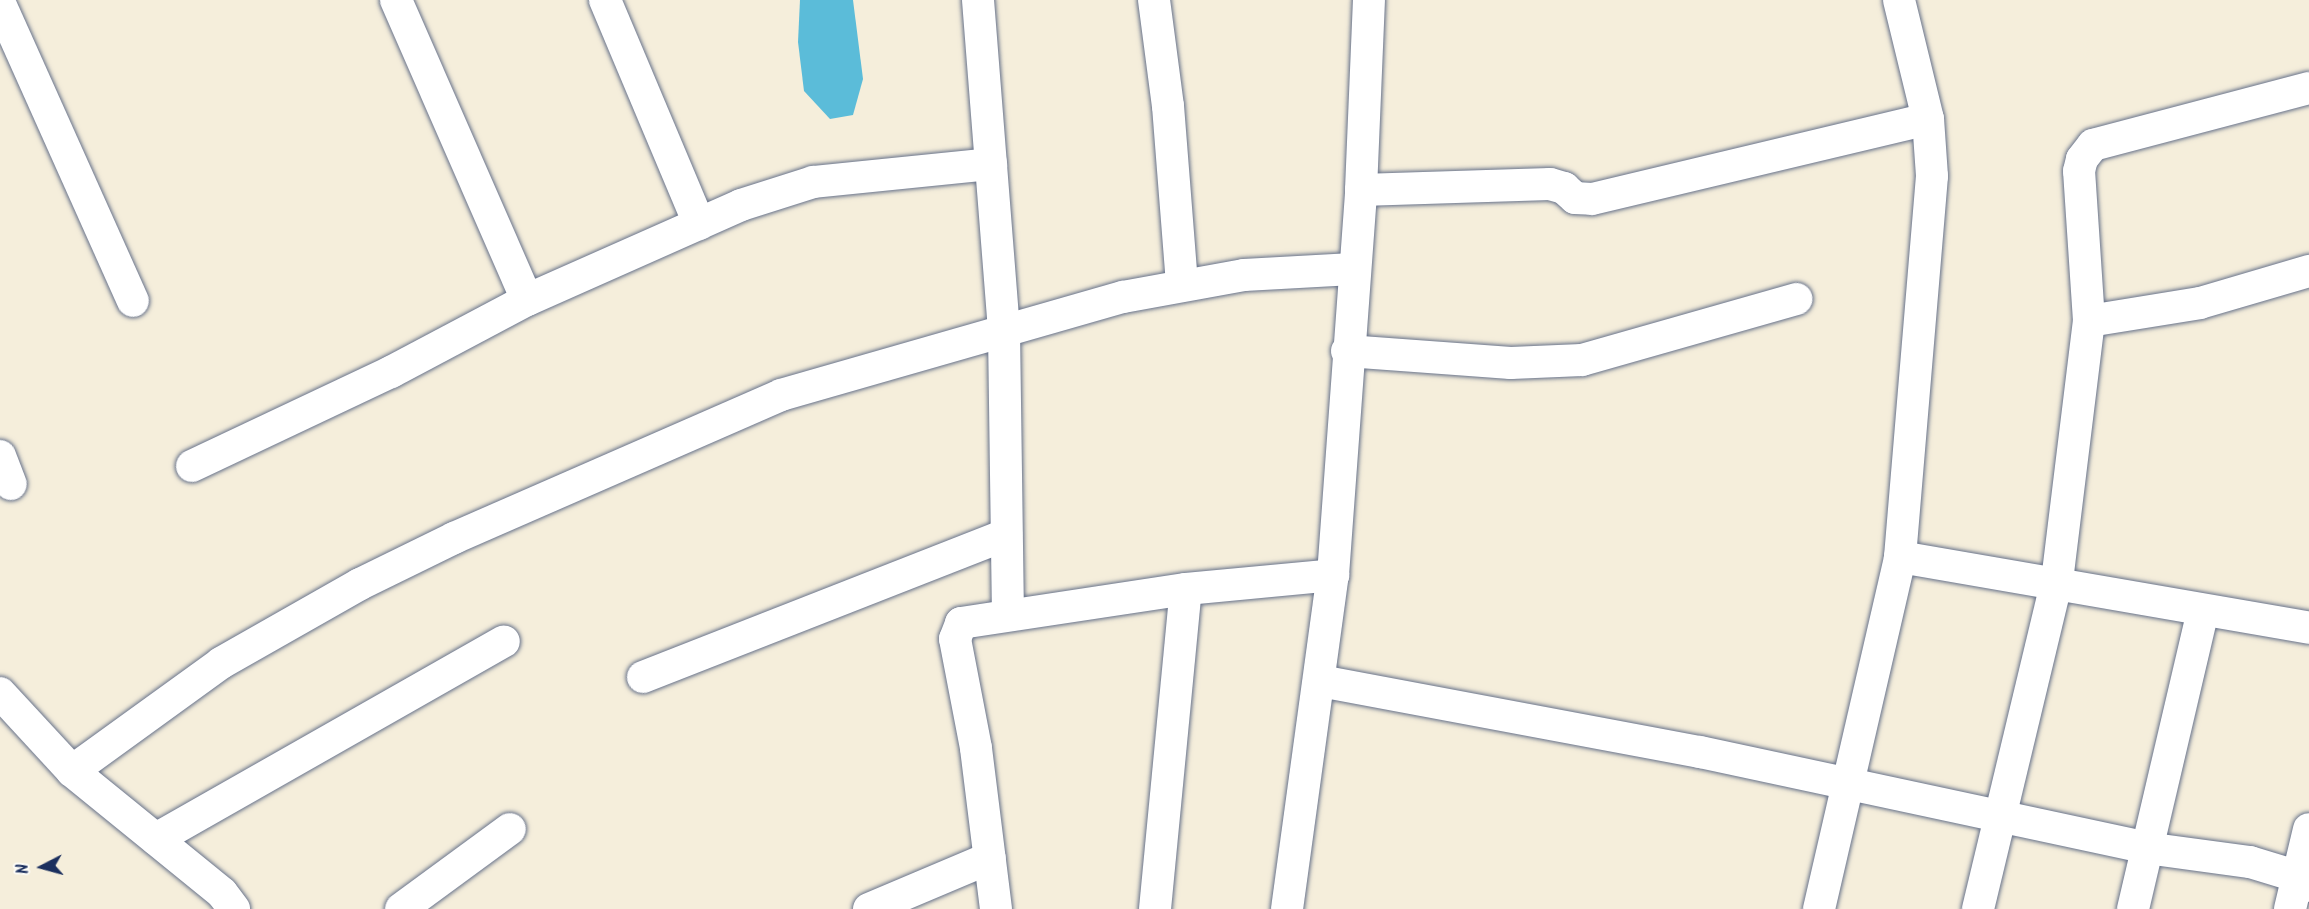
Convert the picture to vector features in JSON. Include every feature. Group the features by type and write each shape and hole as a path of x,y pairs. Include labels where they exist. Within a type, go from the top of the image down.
{"street":[{"path":"396,0 527,300"},
{"path":"605,0 699,224"},
{"path":"978,0 1004,331 1008,613"},
{"path":"1154,0 1168,105 1182,284"},
{"path":"1287,909 1333,575 1347,351 1361,190 1369,0"},
{"path":"1820,909 1900,557 1932,176 1928,119 1899,0"},
{"path":"7,4 133,301"},
{"path":"1978,909 2056,581 2089,321 2079,171 2087,150 2093,145 2309,88"},
{"path":"1361,190 1550,184 1564,188 1575,198 1592,199 1928,119"},
{"path":"192,466 391,372 527,300 761,198 813,182 991,164"},
{"path":"72,771 221,663 360,584 454,538 781,395 1004,331 1182,284 1280,270 1353,269"},
{"path":"2089,321 2243,293 2309,271"},
{"path":"1347,351 1511,363 1582,360 1797,299"},
{"path":"643,676 1006,535"},
{"path":"1900,557 2056,581 2309,628"},
{"path":"996,909 976,748 955,639 961,622 1008,613 1186,589 1333,575"},
{"path":"1155,909 1186,589"},
{"path":"2133,909 2203,610"},
{"path":"156,839 504,641"},
{"path":"1320,681 1850,783 2146,848 2250,862 2303,881"},
{"path":"0,693 72,771 222,893 234,909"},
{"path":"401,909 510,829"},
{"path":"2290,909 2303,881 2309,830"},
{"path":"869,909 990,858"}],"water":[{"path":"800,0 853,0 863,79 853,115 830,119 804,91 798,42"}]}
